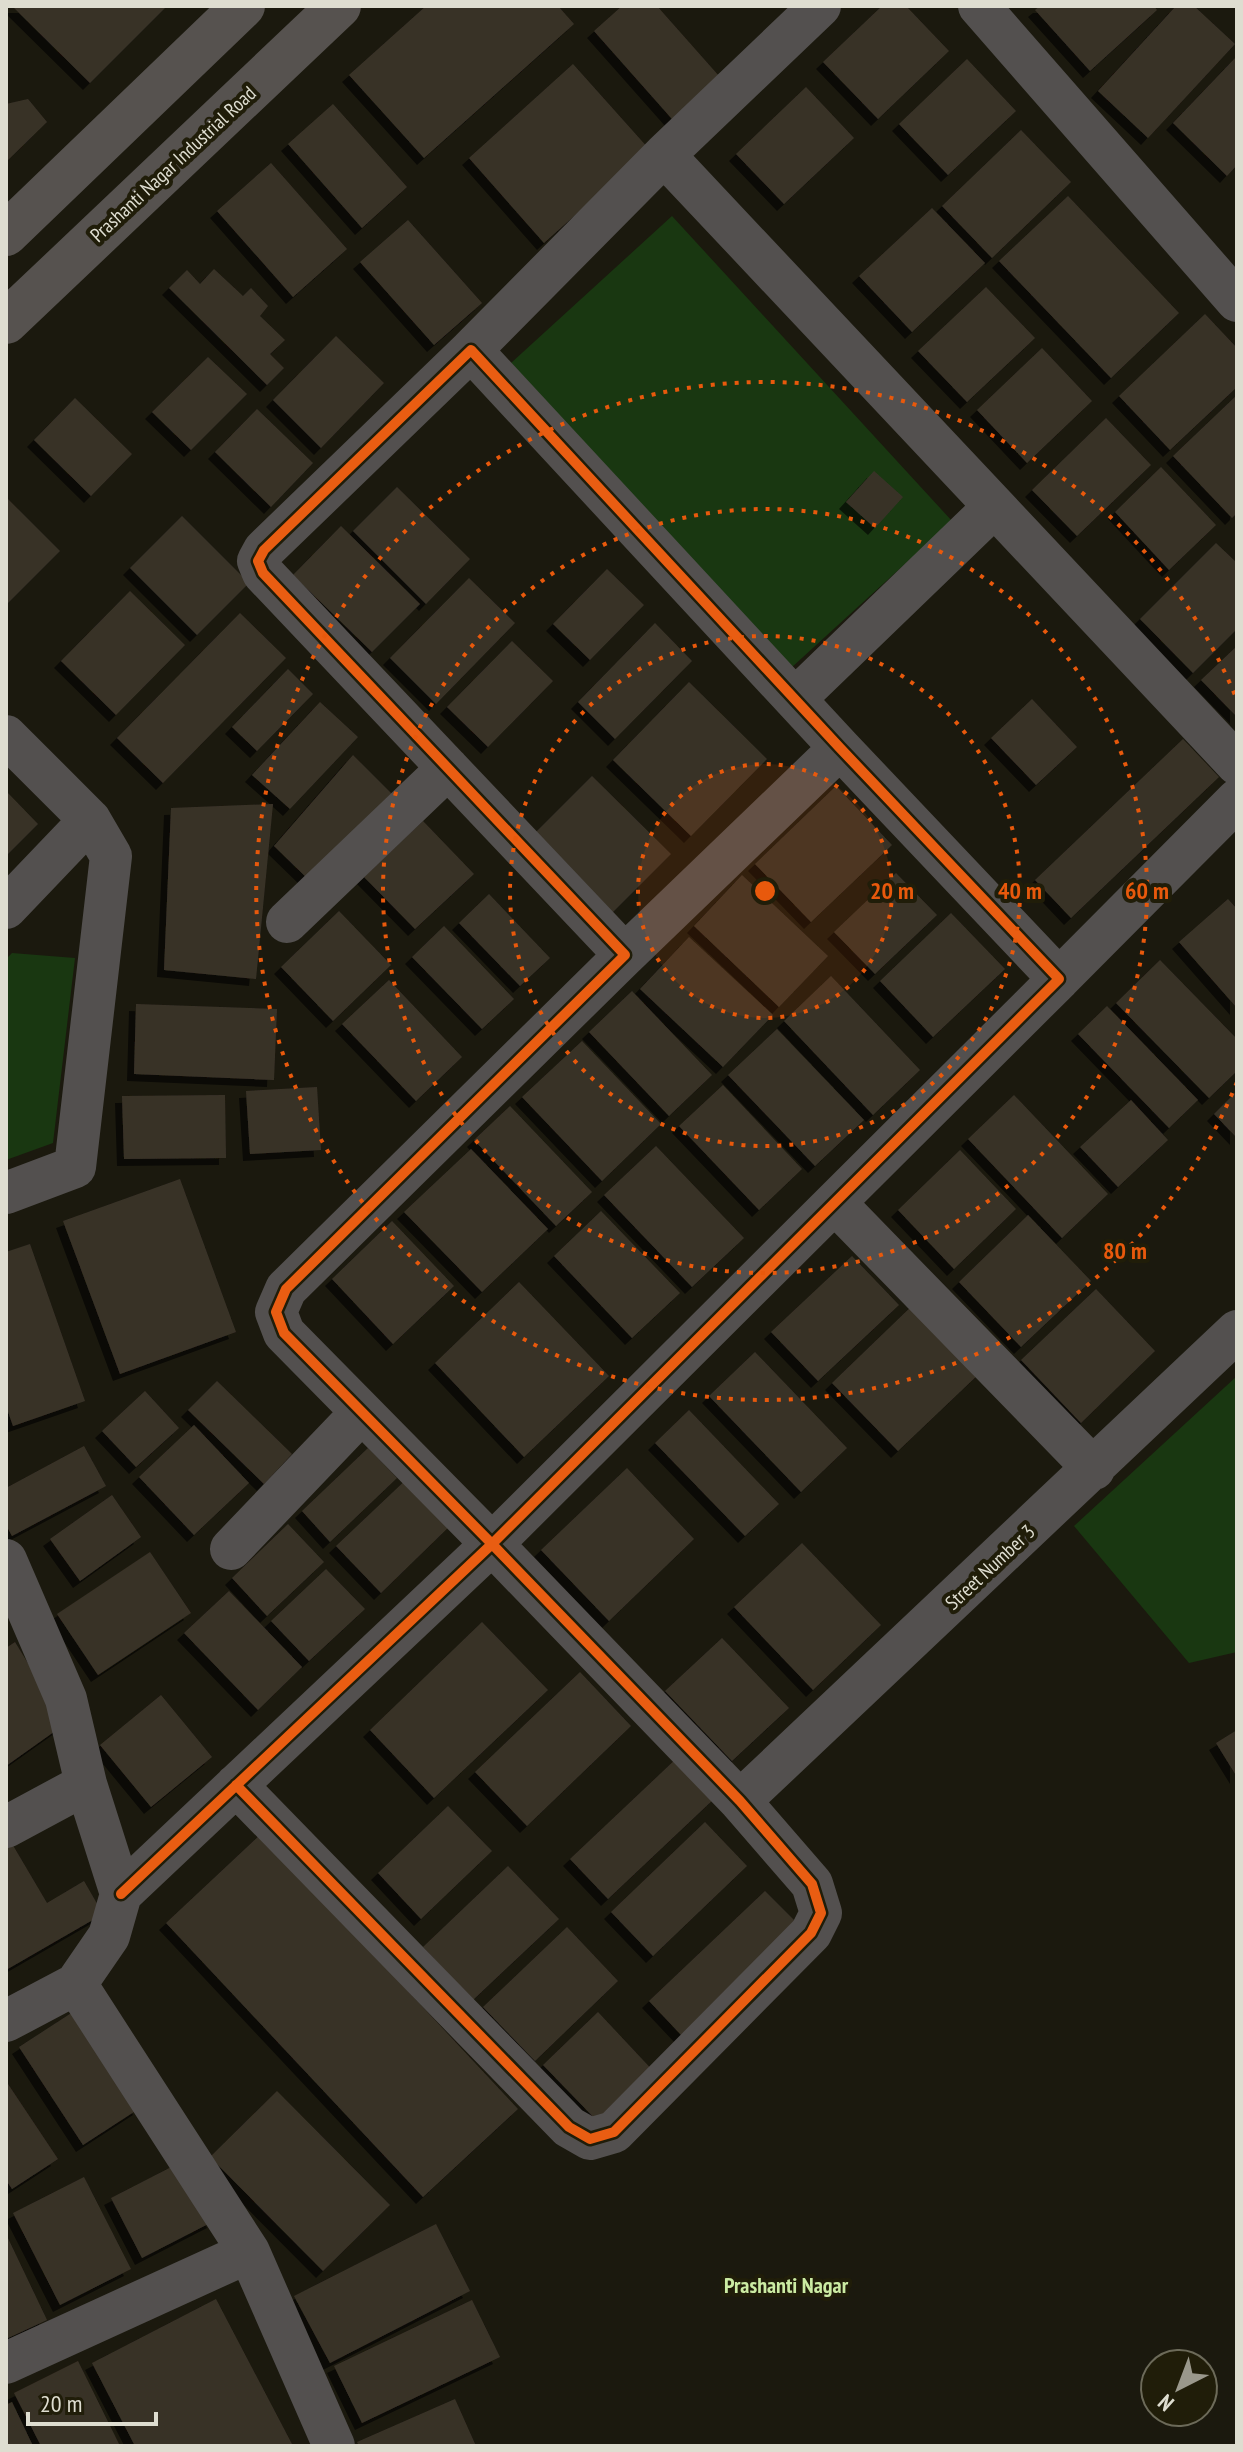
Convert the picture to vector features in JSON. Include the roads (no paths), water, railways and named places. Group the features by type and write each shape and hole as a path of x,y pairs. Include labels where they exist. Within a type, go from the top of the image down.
{"street":[{"path":"6,234 243,6"},
{"name":"Prashanti Nagar Industrial Road","path":"6,322 339,6"},
{"path":"625,955 263,573 258,561 264,550 471,350 664,155 820,6"},
{"path":"979,6 1237,301"},
{"path":"664,155 1237,764"},
{"path":"471,350 1059,979"},
{"path":"795,699 994,507"},
{"path":"6,736 90,820 111,856 75,1167 6,1193"},
{"path":"236,1785 569,2127 590,2139 614,2132 811,1933 821,1913 812,1884 740,1801 284,1333 276,1312 286,1289 840,748"},
{"path":"287,922 448,768"},
{"path":"6,2021 76,1984 109,1936 121,1894 492,1544 1237,800"},
{"path":"6,908 90,820"},
{"path":"835,1203 1094,1469"},
{"name":"Street Number 3","path":"740,1801 1237,1331"},
{"path":"231,1549 361,1413"},
{"path":"6,1560 66,1699 86,1784 121,1894"},
{"path":"6,1827 86,1784"},
{"path":"76,1984 249,2252 334,2446"},
{"path":"6,2363 249,2252"}],"district":[{"name":"Prashanti Nagar","path":"786,2285"}]}
